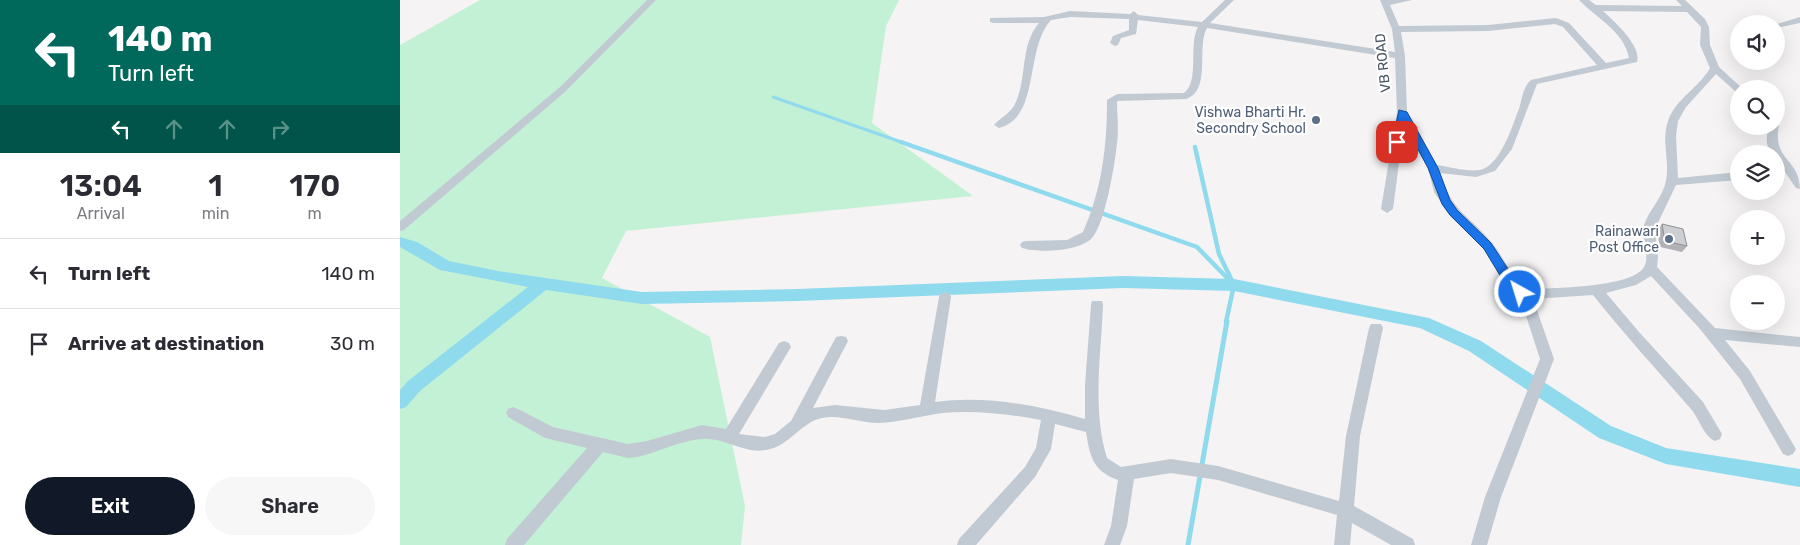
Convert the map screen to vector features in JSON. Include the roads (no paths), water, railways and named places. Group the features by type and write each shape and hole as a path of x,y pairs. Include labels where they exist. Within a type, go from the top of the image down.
{"street":[{"path":"403,224 569,84 652,0"},
{"path":"1026,245 1072,243 1085,238 1093,228 1100,207 1112,143 1112,100 1117,97 1186,96 1192,94 1196,87 1200,30 1230,0"},
{"path":"1385,2 1408,0"},
{"path":"1433,168 1482,173 1493,168 1515,132 1534,82 1634,60 1632,51 1614,25 1583,0"},
{"path":"1680,0 1691,9 1705,27 1704,45 1714,68 1730,82"},
{"name":"VB ROAD","path":"1385,2 1396,29 1400,56 1402,112 1433,168 1440,192 1454,213 1479,236 1511,284 1525,294"},
{"path":"1595,8 1691,9"},
{"path":"993,20 1046,20 1057,14 1068,12 1134,14 1332,43 1400,56"},
{"path":"1116,43 1117,36 1132,32 1134,14"},
{"path":"999,125 1015,112 1022,101 1035,38 1046,20"},
{"path":"1785,23 1800,20"},
{"path":"1396,29 1488,28 1556,21 1566,25 1603,66"},
{"path":"1478,545 1493,497 1547,359 1525,294 1597,290 1626,283 1644,275 1651,269 1653,259 1649,230 1660,203 1672,182 1669,134 1673,118 1687,96 1710,76 1714,68"},
{"path":"1387,209 1402,112"},
{"path":"1772,135 1773,147 1800,185"},
{"path":"1785,171 1790,171"},
{"path":"1672,182 1730,177"},
{"path":"1651,269 1712,333 1756,391 1788,449"},
{"path":"1597,290 1634,336 1698,406 1715,434"},
{"path":"926,410 945,297"},
{"path":"1097,305 1092,395 1096,451 1101,462 1115,472 1127,474 1164,466 1181,466 1218,473 1345,510 1407,545"},
{"path":"1342,545 1353,436 1376,328"},
{"path":"1712,333 1800,342"},
{"path":"795,426 841,341"},
{"path":"729,437 784,347"},
{"path":"513,414 550,433 600,446 638,450 702,432 720,433 729,437 763,444 776,440 808,417 827,411 884,416 958,406 984,407 1024,410 1094,428"},
{"path":"965,545 1030,472 1043,449 1049,415"},
{"path":"513,545 600,446"},
{"path":"1112,545 1119,526 1127,474"}],"waterway":[{"path":"773,97 904,143"},
{"path":"901,142 1197,247 1234,285"},
{"path":"1195,147 1219,254 1234,285"},
{"path":"400,242 412,246 445,266 498,277 642,298 797,295 1123,282 1234,285 1423,322 1475,346 1605,432 1666,456 1800,478"},
{"path":"400,402 414,386 543,284"},
{"path":"1226,322 1234,285"},
{"path":"1188,545 1227,321"}],"place":[{"name":"Vishwa Bharti Hr. Secondry School","path":"1316,120"},
{"name":"Rainawari Post Office","path":"1669,239"}]}
